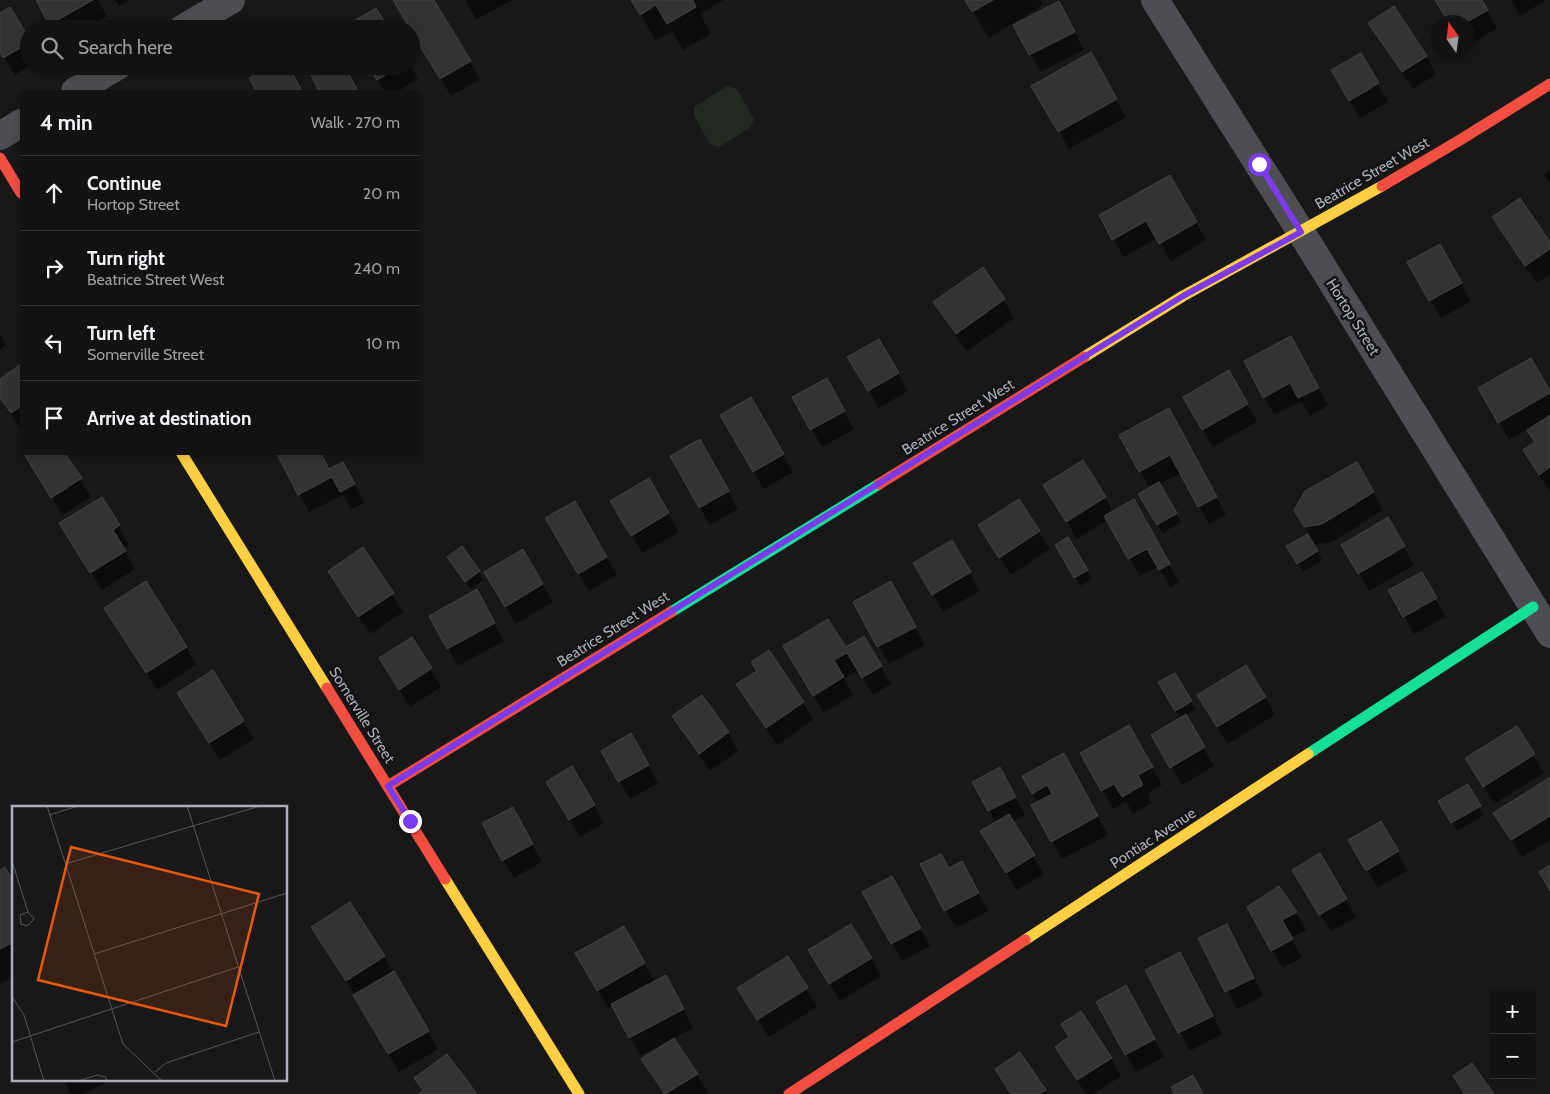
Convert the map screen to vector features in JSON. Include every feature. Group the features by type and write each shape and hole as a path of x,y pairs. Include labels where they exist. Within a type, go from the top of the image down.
{"street":[{"path":"197,20 231,0"},
{"name":"Hortop Street","path":"1155,0 1550,634"},
{"path":"77,90 103,75"},
{"name":"Beatrice Street West","path":"388,786 1183,296 1301,232 1550,84"},
{"path":"0,136 20,124"},
{"path":"0,158 20,191"},
{"name":"Somerville Street","path":"183,455 580,1094"},
{"name":"Pontiac Avenue","path":"789,1094 1533,607"}],"shaded area":[{"path":"727,86 737,89 754,119 750,128 719,147 710,144 694,116 694,107"}],"building":[{"path":"36,0 93,0 58,20 46,20"},
{"path":"393,0 434,0 471,61 440,79 420,46 420,20 405,20"},
{"path":"631,0 693,0 696,7 667,24 656,5 640,15"},
{"path":"965,0 993,0 972,12"},
{"path":"1435,0 1482,0 1488,10 1475,17 1475,15 1444,15"},
{"path":"1059,1 1075,32 1029,55 1013,25"},
{"path":"1394,6 1427,56 1402,72 1368,23"},
{"path":"10,7 20,23 20,48 3,58 0,52 0,13"},
{"path":"376,8 383,20 356,20"},
{"path":"1091,52 1117,99 1058,132 1031,86"},
{"path":"1361,53 1379,83 1349,101 1331,70"},
{"path":"254,75 293,75 301,90 255,90 249,78"},
{"path":"311,75 349,75 357,90 318,90"},
{"path":"374,75 385,75 377,80"},
{"path":"1170,175 1197,222 1159,244 1146,221 1112,240 1099,215"},
{"path":"1520,198 1550,242 1550,249 1525,266 1492,217"},
{"path":"1440,244 1462,283 1429,301 1407,262"},
{"path":"983,267 1005,299 956,334 933,302"},
{"path":"1291,336 1319,388 1298,398 1290,383 1263,398 1244,361"},
{"path":"879,339 899,373 868,391 847,357"},
{"path":"1531,358 1550,393 1498,423 1478,388"},
{"path":"20,365 20,407 11,413 0,398 0,379"},
{"path":"1229,370 1248,404 1202,430 1183,397"},
{"path":"827,378 845,411 810,430 792,397"},
{"path":"751,397 784,454 753,472 720,415"},
{"path":"1169,408 1217,497 1198,507 1170,455 1139,472 1119,435"},
{"path":"1550,415 1550,467 1539,475 1523,450 1535,442 1527,430"},
{"path":"700,439 729,491 699,508 670,456"},
{"path":"25,455 66,455 82,478 51,498"},
{"path":"278,455 322,455 329,469 343,462 355,484 340,492 332,477 298,495"},
{"path":"1083,460 1106,497 1066,522 1043,485"},
{"path":"1357,462 1374,492 1322,524 1304,527 1294,510 1305,491"},
{"path":"649,478 669,513 631,536 610,501"},
{"path":"1159,482 1177,513 1157,525 1138,494"},
{"path":"102,497 120,525 113,530 126,551 90,573 59,523"},
{"path":"1019,499 1040,531 999,558 978,525"},
{"path":"1134,499 1170,564 1159,570 1147,549 1128,559 1104,516"},
{"path":"575,501 607,557 578,574 545,518"},
{"path":"1388,517 1405,546 1358,574 1341,545"},
{"path":"1308,534 1318,551 1297,564 1286,546"},
{"path":"1068,537 1088,570 1074,578 1055,545"},
{"path":"952,540 971,572 932,595 913,563"},
{"path":"462,546 480,571 465,582 447,557"},
{"path":"363,547 394,593 358,617 328,571"},
{"path":"523,549 543,584 505,607 484,572"},
{"path":"1422,572 1437,598 1403,617 1388,590"},
{"path":"146,581 187,647 146,673 104,608"},
{"path":"891,581 916,627 877,647 853,602"},
{"path":"477,589 495,623 447,649 429,616"},
{"path":"828,619 846,647 864,636 882,666 862,678 847,653 834,660 844,677 813,696 783,646"},
{"path":"412,637 432,668 399,690 379,658"},
{"path":"769,650 804,702 766,728 736,684 757,671 751,662"},
{"path":"1246,665 1266,697 1217,727 1197,695"},
{"path":"213,670 244,721 209,743 177,693"},
{"path":"1175,673 1192,701 1175,711 1158,682"},
{"path":"702,695 729,732 699,754 672,716"},
{"path":"1186,714 1205,747 1170,768 1151,735"},
{"path":"1129,725 1153,767 1138,775 1143,785 1122,797 1114,784 1101,791 1080,753"},
{"path":"1517,726 1535,754 1483,787 1465,758"},
{"path":"631,733 649,765 618,782 601,751"},
{"path":"1064,753 1098,816 1051,842 1031,805 1052,794 1047,785 1032,794 1022,776"},
{"path":"572,766 595,805 569,820 546,782"},
{"path":"1000,767 1016,797 988,811 972,782"},
{"path":"1549,778 1550,816 1511,840 1493,813"},
{"path":"1468,784 1481,806 1451,823 1438,801"},
{"path":"513,807 533,844 502,861 482,823"},
{"path":"1009,814 1035,855 1006,873 980,831"},
{"path":"1381,821 1399,851 1366,871 1348,840"},
{"path":"1320,853 1347,899 1319,915 1292,870"},
{"path":"941,854 949,868 962,861 979,893 944,911 920,864"},
{"path":"1550,865 1550,891 1539,872"},
{"path":"5,867 12,879 12,943 0,949 0,870"},
{"path":"892,876 921,928 891,944 862,892"},
{"path":"1279,886 1297,912 1282,920 1293,939 1271,951 1247,907"},
{"path":"350,902 385,956 346,981 311,927"},
{"path":"851,924 872,958 829,984 808,950"},
{"path":"1227,924 1254,978 1225,992 1198,938"},
{"path":"624,926 645,963 597,991 575,953"},
{"path":"1180,952 1213,1016 1178,1033 1145,970"},
{"path":"788,956 808,988 757,1020 737,988"},
{"path":"394,971 429,1031 388,1054 353,995"},
{"path":"666,975 684,1009 629,1038 611,1004"},
{"path":"1126,985 1155,1039 1125,1055 1096,1002"},
{"path":"1081,1011 1112,1058 1077,1080 1055,1047 1069,1037 1061,1024"},
{"path":"674,1038 698,1074 665,1094 641,1059"},
{"path":"1020,1052 1046,1090 1039,1094 1011,1094 995,1069"},
{"path":"447,1054 477,1094 418,1094 423,1090 414,1078"},
{"path":"1472,1063 1494,1094 1465,1094 1453,1076"},
{"path":"1193,1075 1203,1094 1174,1094 1171,1087"}],"traffic: fast":[{"path":"671,612 879,484"},
{"path":"1308,754 1533,607"}],"traffic: slow":[{"path":"1084,357 1183,296 1382,186"},
{"path":"183,455 327,688"},
{"path":"1025,940 1308,754"},
{"path":"445,879 579,1094"}],"traffic: jam":[{"path":"1382,186 1550,84"},
{"path":"0,158 20,191"},
{"path":"879,484 1084,357"},
{"path":"388,786 671,612"},
{"path":"327,688 445,879"},
{"path":"789,1094 1025,940"}],"route":[{"path":"410,821 388,786 1183,296 1301,232 1259,164"}]}
